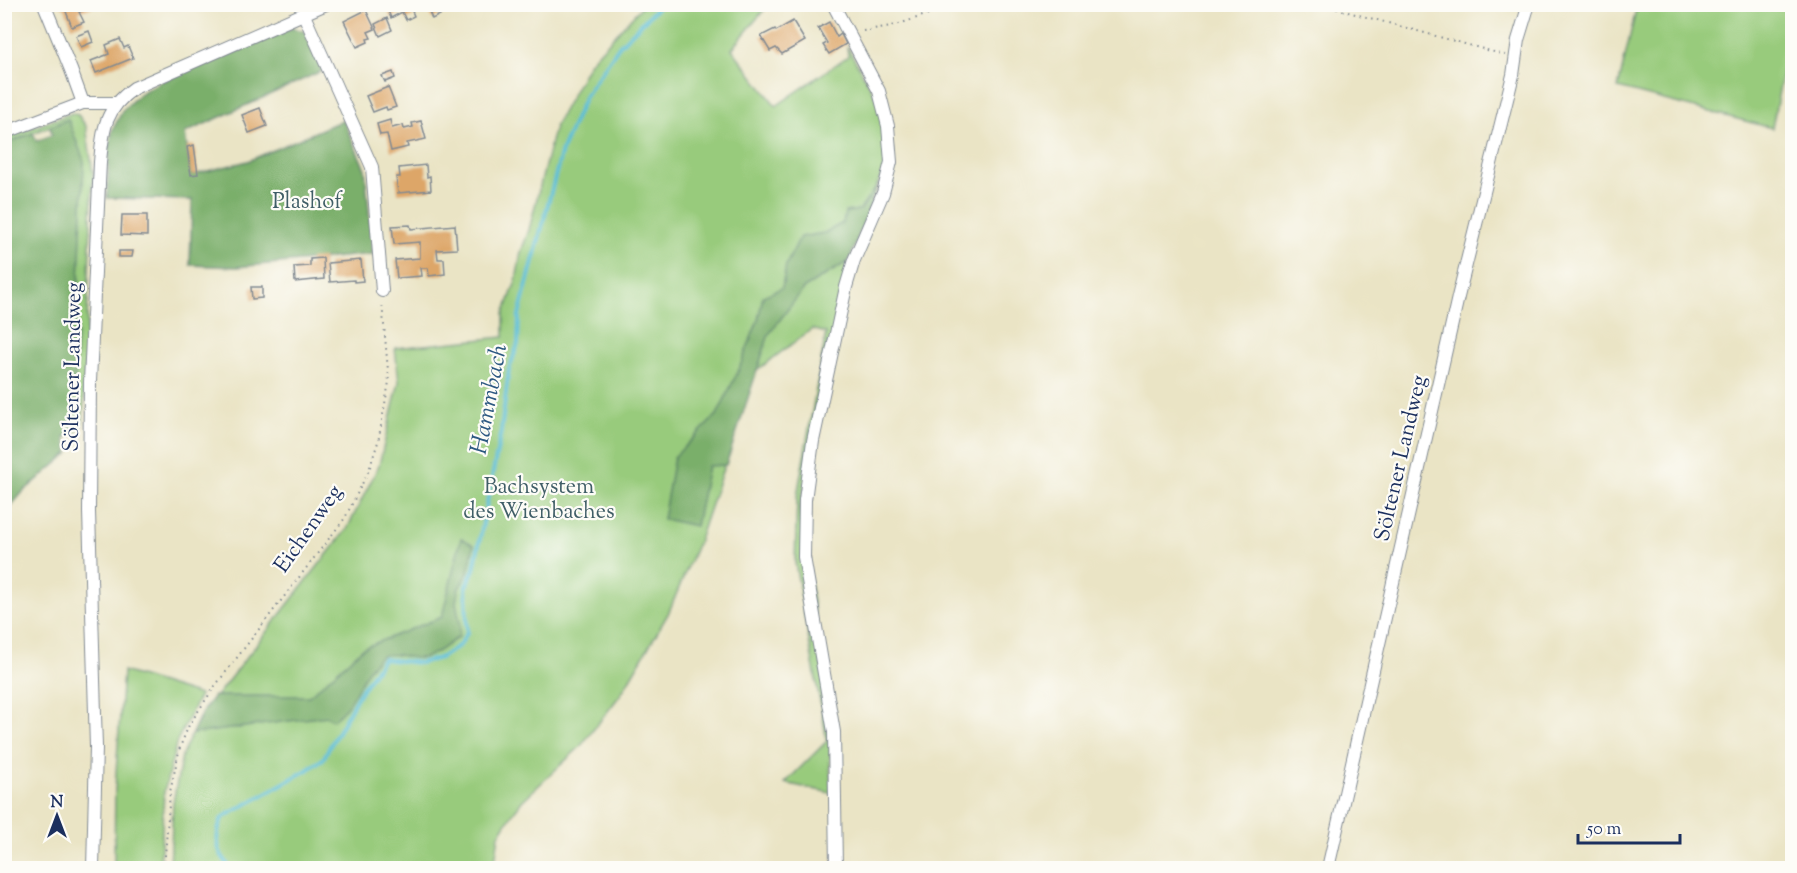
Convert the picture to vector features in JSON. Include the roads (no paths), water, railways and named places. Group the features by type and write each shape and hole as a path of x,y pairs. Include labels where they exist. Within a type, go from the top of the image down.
{"street":[{"path":"44,4 83,104"},
{"path":"4,133 83,104 115,103 149,80 326,4"},
{"path":"833,4 879,91 890,138 891,162 883,193 854,260 846,287 813,441 804,510 804,557 834,724 836,868"},
{"name":"Söltener Landweg","path":"1328,868 1450,330 1529,4"},
{"path":"304,15 372,167 382,291"},
{"name":"Söltener Landweg","path":"93,868 96,747 89,512 90,382 100,153 104,127 115,103"}],"waterway":[{"name":"Hammbach","path":"228,868 218,842 222,818 323,759 360,692 383,659 420,663 440,658 460,645 467,633 466,586 474,569 501,431 509,369 518,344 519,315 562,150 585,96 619,46 661,4"}],"park label":[{"name":"Plashof","path":"307,200"},
{"name":"Bachsystem des Wienbaches","path":"539,498"}]}
